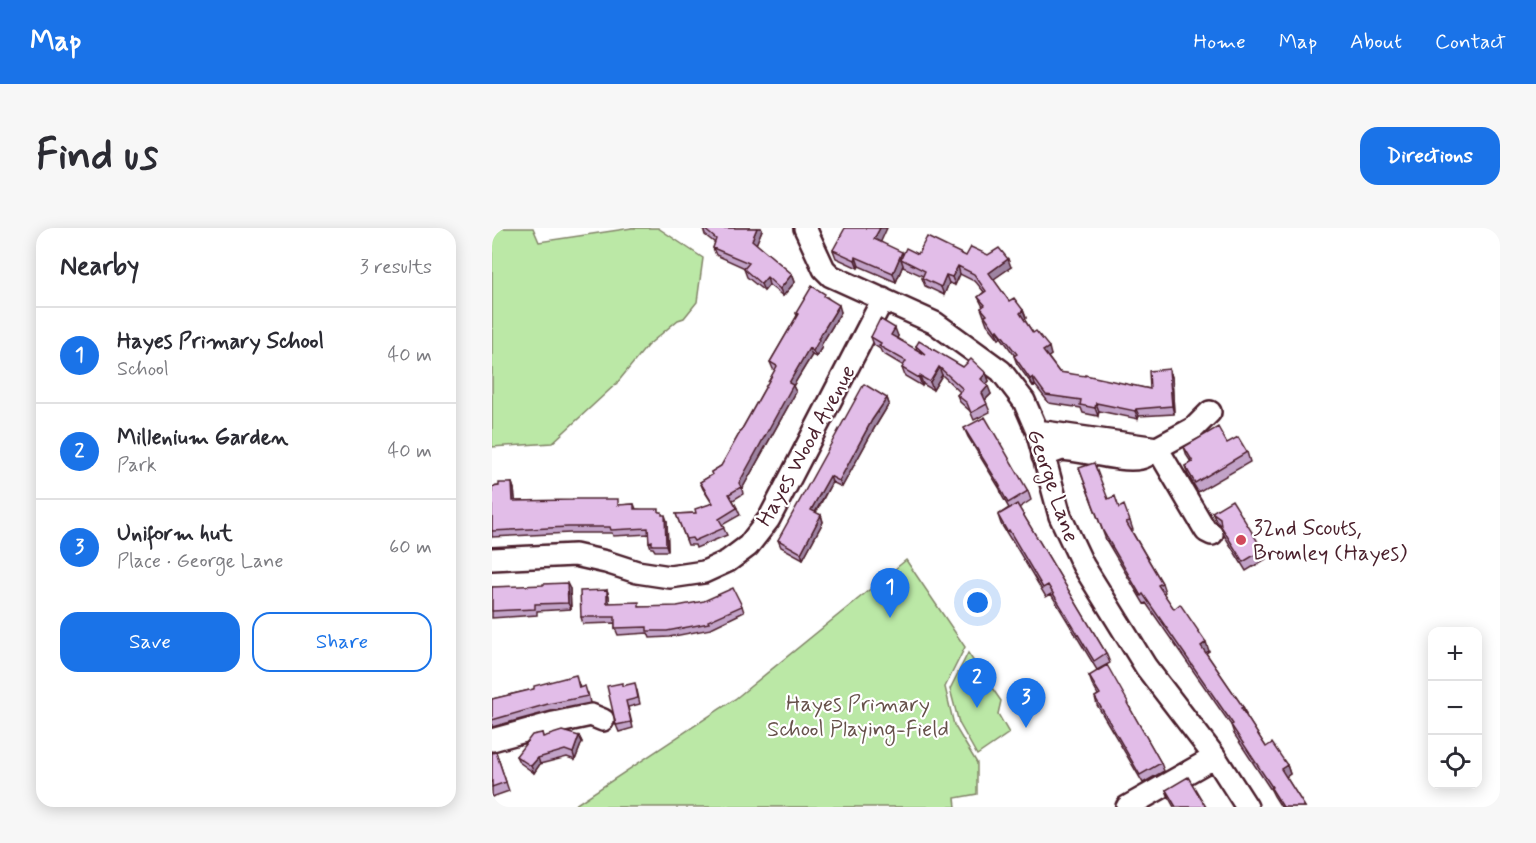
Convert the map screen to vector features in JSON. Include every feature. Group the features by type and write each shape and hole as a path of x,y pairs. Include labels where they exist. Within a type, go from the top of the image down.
{"street":[{"name":"George Lane","path":"805,228 824,268 831,276 935,323 1001,371 1023,401 1037,431 1060,516 1083,565 1146,667 1215,757 1247,807"},
{"name":"Hayes Wood Avenue","path":"492,559 575,555 606,561 638,572 670,577 704,572 728,561 748,546 769,519 883,299"},
{"path":"1043,456 1062,449 1130,459 1142,458 1194,428 1210,412"},
{"path":"1037,431 1157,448"},
{"path":"1157,448 1206,531 1212,534"},
{"path":"492,740 554,723 591,716 603,720"},
{"path":"1127,807 1215,757"}],"green space":[{"path":"492,228 533,228 539,242 632,228 658,228 703,258 697,302 684,318 678,320 647,346 617,383 552,443 492,447"},
{"name":"Hayes Primary School Playing-Field","path":"906,560 965,647 945,687 954,725 977,763 977,794 955,798 956,807 572,807 735,699"},
{"path":"968,653 1001,701 998,714 1009,733 977,755 959,723 950,689"}],"building":[{"path":"703,228 757,228 752,240 792,274 780,289 767,277 761,284 744,269 749,263 713,248 716,239"},
{"path":"845,228 880,228 874,239 902,252 893,273 833,250"},
{"path":"927,237 966,256 971,247 988,255 999,248 1008,259 989,273 1009,301 1014,298 1023,310 1020,313 1033,333 1036,331 1049,347 1043,351 1059,372 1085,375 1150,389 1149,371 1169,369 1172,406 1136,409 1135,411 1096,403 1095,408 1080,405 1081,400 1046,395 1033,377 1030,379 1014,356 1017,354 998,330 996,332 985,316 987,315 981,308 985,305 978,297 986,291 974,274 958,266 952,277 946,275 941,287 922,278 925,271 901,259 906,248 918,254"},
{"path":"812,286 839,305 813,351 809,348 789,383 793,385 739,483 741,487 729,494 737,508 719,519 724,528 694,541 692,538 686,539 676,514 696,513 695,509 713,503 700,482 721,466 777,366 770,362"},
{"path":"880,319 895,328 891,335 926,355 916,346 919,341 963,367 971,359 986,373 981,379 988,386 982,393 987,404 971,413 967,403 957,395 963,389 939,367 930,382 902,368 906,361 879,346 881,343 871,337"},
{"path":"864,384 887,398 872,420 839,481 830,476 811,510 821,515 801,553 778,540"},
{"path":"985,417 1028,491 1008,503 964,428"},
{"path":"1218,427 1227,443 1238,437 1247,452 1195,483 1185,466 1193,462 1184,447"},
{"path":"1094,463 1108,499 1115,496 1119,508 1124,505 1130,521 1126,522 1162,583 1158,585 1174,609 1180,604 1206,642 1201,646 1243,707 1241,708 1266,747 1272,743 1287,765 1281,769 1305,807 1283,807 1231,725 1233,724 1143,594 1141,596 1103,531 1079,468"},
{"path":"499,483 512,483 513,501 618,499 618,505 634,504 634,509 659,509 662,515 665,515 666,545 652,545 652,541 649,542 648,528 611,530 610,527 568,527 492,531 492,487 499,486"},
{"name":"32nd Scouts, Bromley (Hayes)","path":"1232,500 1263,550 1243,562 1221,526 1220,518 1212,512"},
{"path":"1017,504 1106,653 1094,661 1048,585 1043,588 998,515"},
{"path":"567,583 568,603 535,604 535,609 492,611 492,587"},
{"path":"733,588 742,606 708,621 709,623 667,631 647,631 647,627 615,628 615,617 581,617 580,591 607,590 607,603 639,602 639,607 677,606 704,601"},
{"path":"1107,665 1161,763 1140,775 1095,697 1100,694 1089,676"},
{"path":"576,675 579,688 585,686 588,696 548,704 492,720 492,699 534,689 534,686"},
{"path":"622,683 622,686 635,683 638,698 626,701 631,722 616,725 607,686"},
{"path":"562,731 579,736 573,753 565,750 538,758 531,766 516,756 532,735 542,733 543,737"},
{"path":"496,752 506,782 492,787 492,753"},
{"path":"1188,777 1206,807 1176,807 1166,790"}],"place":[{"name":"32nd Scouts, Bromley (Hayes)","path":"1241,540"},
{"name":"Hayes Primary School","path":"890,618"},
{"name":"Millenium Garden","path":"977,708"},
{"name":"Uniform hut","path":"1026,728"}]}
